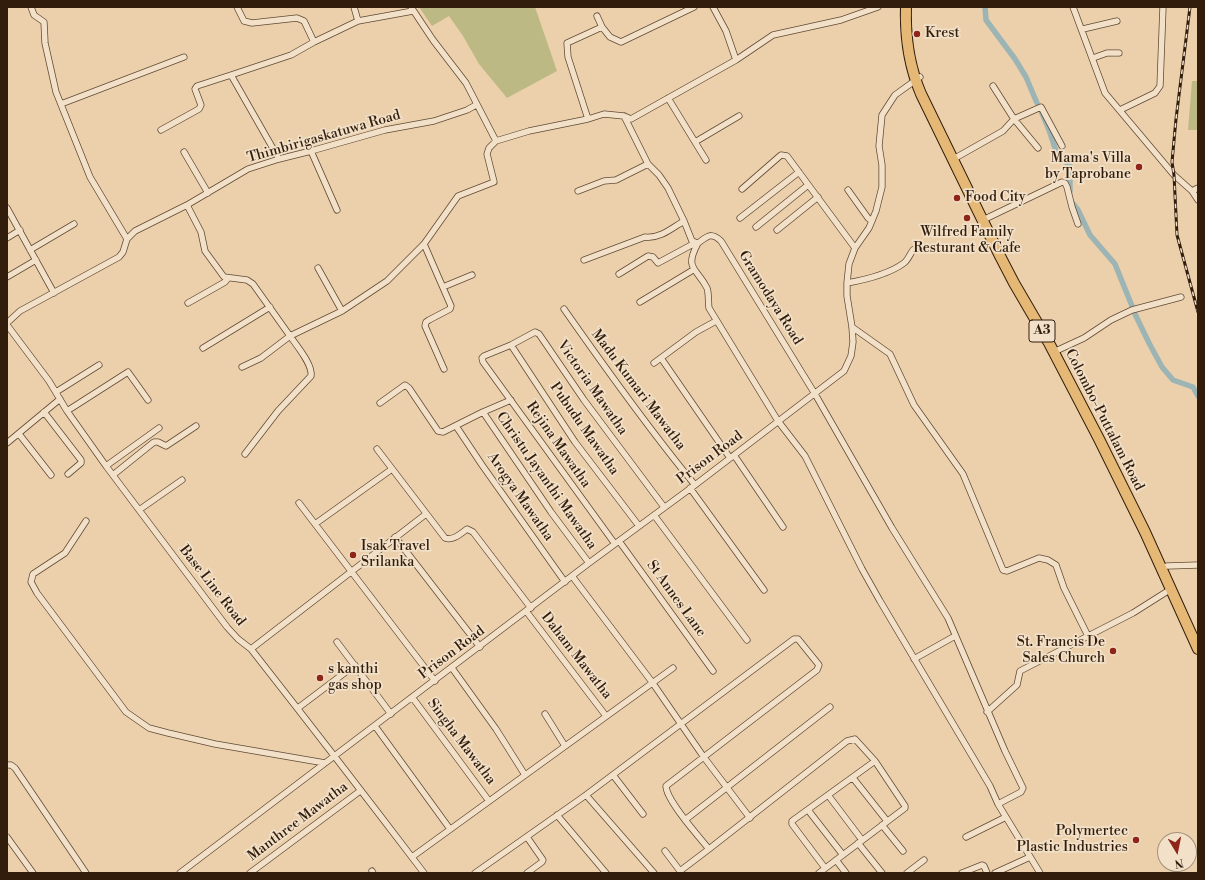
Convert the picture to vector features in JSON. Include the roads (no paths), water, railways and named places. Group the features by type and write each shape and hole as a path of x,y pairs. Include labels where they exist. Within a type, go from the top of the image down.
{"highway":[{"name":"Colombo-Puttalam Road","path":"906,7 907,46 918,78 985,218 1018,281 1082,394 1150,529 1198,636"},
{"name":"Colombo-Puttalam Road","path":"912,7 913,45 921,94 1014,283 1049,342 1100,439 1145,532 1198,649"}],"street":[{"path":"31,7 34,15 44,22 46,43 56,92 90,177 127,239"},
{"path":"237,7 244,21 252,23 297,18 304,21 314,42"},
{"path":"354,7 358,21"},
{"path":"597,16 602,28 610,37 621,42 694,7"},
{"path":"713,7 726,31 736,60"},
{"path":"242,368 261,358 290,336 342,310 387,281 424,244 458,196 494,182 488,154 489,148 496,141 529,131 588,119 604,114 624,116 631,119 736,60 773,35 841,20 878,7"},
{"path":"1073,7 1083,29 1105,93 1174,175 1192,191 1198,200"},
{"path":"1120,110 1155,93 1160,86 1163,7"},
{"path":"161,130 199,109 201,104 195,90 197,86 291,56 314,42 358,21 412,9 466,84 496,141"},
{"path":"1083,29 1117,21"},
{"path":"588,119 568,56 567,43 602,28"},
{"path":"1093,58 1107,53 1119,53"},
{"path":"61,104 184,57"},
{"path":"231,75 279,159"},
{"name":"Prison Road","path":"180,873 844,371 851,356 853,342 847,296 849,264 855,248 872,221 882,187 882,165 879,146 882,115 895,95 918,78"},
{"path":"993,86 1014,119 1038,148"},
{"path":"668,98 706,160"},
{"name":"Thimbirigaskatuwa Road","path":"7,324 20,311 119,257 123,252 127,239 135,231 187,205 248,169 385,130 434,120 467,110 476,105"},
{"path":"957,157 1003,131 1014,119 1042,107 1062,146"},
{"path":"624,116 648,164 659,175 668,188 684,220 692,241 696,243 690,259 693,270 708,290 709,308 716,321 778,421 805,456 862,569 990,786 998,804 1040,873"},
{"path":"695,142 739,116"},
{"path":"311,151 337,210"},
{"path":"184,152 208,193"},
{"path":"742,189 782,155 787,156 855,248"},
{"path":"578,191 604,181 616,180 648,164"},
{"path":"740,218 800,172"},
{"path":"985,218 1062,182 1065,183 1078,224"},
{"path":"756,227 808,185"},
{"path":"1192,191 1198,188"},
{"path":"848,190 868,218 872,221"},
{"path":"777,230 818,197"},
{"path":"187,205 201,232 205,251 224,277 247,280 253,284 304,356 312,372 311,376 278,410 245,454"},
{"path":"7,208 54,293"},
{"path":"584,260 645,238 660,236 684,220"},
{"path":"30,250 74,224"},
{"path":"7,238 20,230"},
{"name":"Gramodaya Road","path":"619,274 648,256 653,257 658,263 709,236 715,236 721,241 815,394"},
{"path":"424,244 451,306 450,309 426,322 425,326 444,368"},
{"path":"847,283 863,280 896,268 905,262 913,250"},
{"path":"7,277 36,260"},
{"path":"318,268 342,310"},
{"path":"640,302 693,270"},
{"path":"443,287 472,275"},
{"path":"188,303 225,282 228,278"},
{"path":"1058,350 1084,338 1110,320 1132,310 1181,297"},
{"path":"203,348 270,307"},
{"name":"Madu Kumari Mawatha","path":"564,309 626,398 692,486 764,590"},
{"path":"654,363 696,332 716,321"},
{"name":"Base Line Road","path":"7,324 56,392 67,411 106,466 227,627 238,639 251,649 335,755 360,791 424,873"},
{"path":"852,327 890,354 914,405 963,474 1003,570 1007,571 1039,558 1048,560 1056,565 1064,588 1088,636"},
{"name":"Victoria Mawatha","path":"482,358 535,332 539,334 584,400 664,507"},
{"name":"Pubudu Mawatha","path":"510,345 576,442 639,526"},
{"name":"Rejina Mawatha","path":"482,358 483,362 586,506 617,542"},
{"path":"661,358 783,528"},
{"path":"56,392 98,365"},
{"path":"67,411 128,372 148,400"},
{"path":"380,403 405,386 409,388 438,431 443,432 511,400"},
{"path":"815,394 892,528 948,618 988,712 1023,788 1021,792 998,804"},
{"path":"7,443 60,399"},
{"path":"44,412 81,460 81,464 68,474"},
{"name":"Christu Jayanthi Mawatha","path":"483,412 551,512 590,563"},
{"path":"113,475 154,442 158,442 166,446 196,426"},
{"name":"Arogya Mawatha","path":"456,426 565,582"},
{"path":"106,466 160,428"},
{"path":"19,434 51,475"},
{"path":"251,649 426,514 377,449"},
{"path":"315,524 392,469"},
{"path":"139,510 182,480"},
{"path":"299,503 435,681"},
{"name":"Daham Mawatha","path":"426,514 445,538 454,538 467,529 473,532 606,716"},
{"path":"654,515 747,640"},
{"path":"86,521 65,553 33,574 31,582 37,593 126,712 149,728 168,734 215,744 325,763"},
{"path":"395,537 480,647"},
{"name":"St Annes Lane","path":"617,542 713,671"},
{"path":"1167,566 1198,565"},
{"path":"572,576 652,682 703,756 750,818"},
{"path":"988,712 1017,685 1020,670 1133,613 1171,589"},
{"path":"914,659 955,636"},
{"path":"475,873 586,795 794,639 798,639 819,665 817,670 703,756 666,786 667,794 685,820 709,849"},
{"path":"337,642 391,714"},
{"path":"298,708 355,665"},
{"path":"452,668 496,729 525,775"},
{"path":"412,857 673,668"},
{"name":"Singha Mawatha","path":"412,698 489,800"},
{"path":"685,820 830,706"},
{"path":"545,714 565,746"},
{"path":"375,726 450,829"},
{"path":"665,851 678,872 750,818 847,741 855,739 875,761 905,808 819,873"},
{"path":"825,868 791,823 875,761"},
{"path":"7,765 12,765 15,768 86,873"},
{"path":"613,775 643,814"},
{"path":"853,778 887,821"},
{"name":"Manthree Mawatha","path":"250,873 360,791"},
{"path":"586,795 654,873"},
{"path":"828,795 882,873"},
{"path":"808,810 843,855"},
{"path":"557,815 606,873"},
{"path":"966,837 1006,817"},
{"path":"882,825 903,851"},
{"path":"7,837 32,873"},
{"path":"527,837 543,860 527,873"},
{"path":"995,873 1030,856"},
{"path":"836,860 846,873"},
{"path":"910,872 924,860"},
{"path":"962,873 982,865 987,873"}],"waterway":[{"path":"985,7 986,20 1015,59 1026,77 1037,103"},
{"path":"1041,111 1057,154 1070,166 1070,192"},
{"path":"1071,201 1078,210 1090,235 1115,264 1132,306"},
{"path":"1135,314 1162,367 1173,380 1193,387 1198,396"}],"railway":[{"path":"1190,7 1172,162 1177,235 1198,312"}],"place":[{"name":"Krest","path":"917,34"},
{"name":"Mama's Villa by Taprobane","path":"1139,167"},
{"name":"Food City","path":"957,198"},
{"name":"Wilfred Family Resturant & Cafe","path":"967,218"},
{"name":"Isak Travel Srilanka","path":"353,555"},
{"name":"St. Francis De Sales Church","path":"1113,651"},
{"name":"s kanthi gas shop","path":"320,678"},
{"name":"Polymertec Plastic Industries","path":"1136,840"}]}
